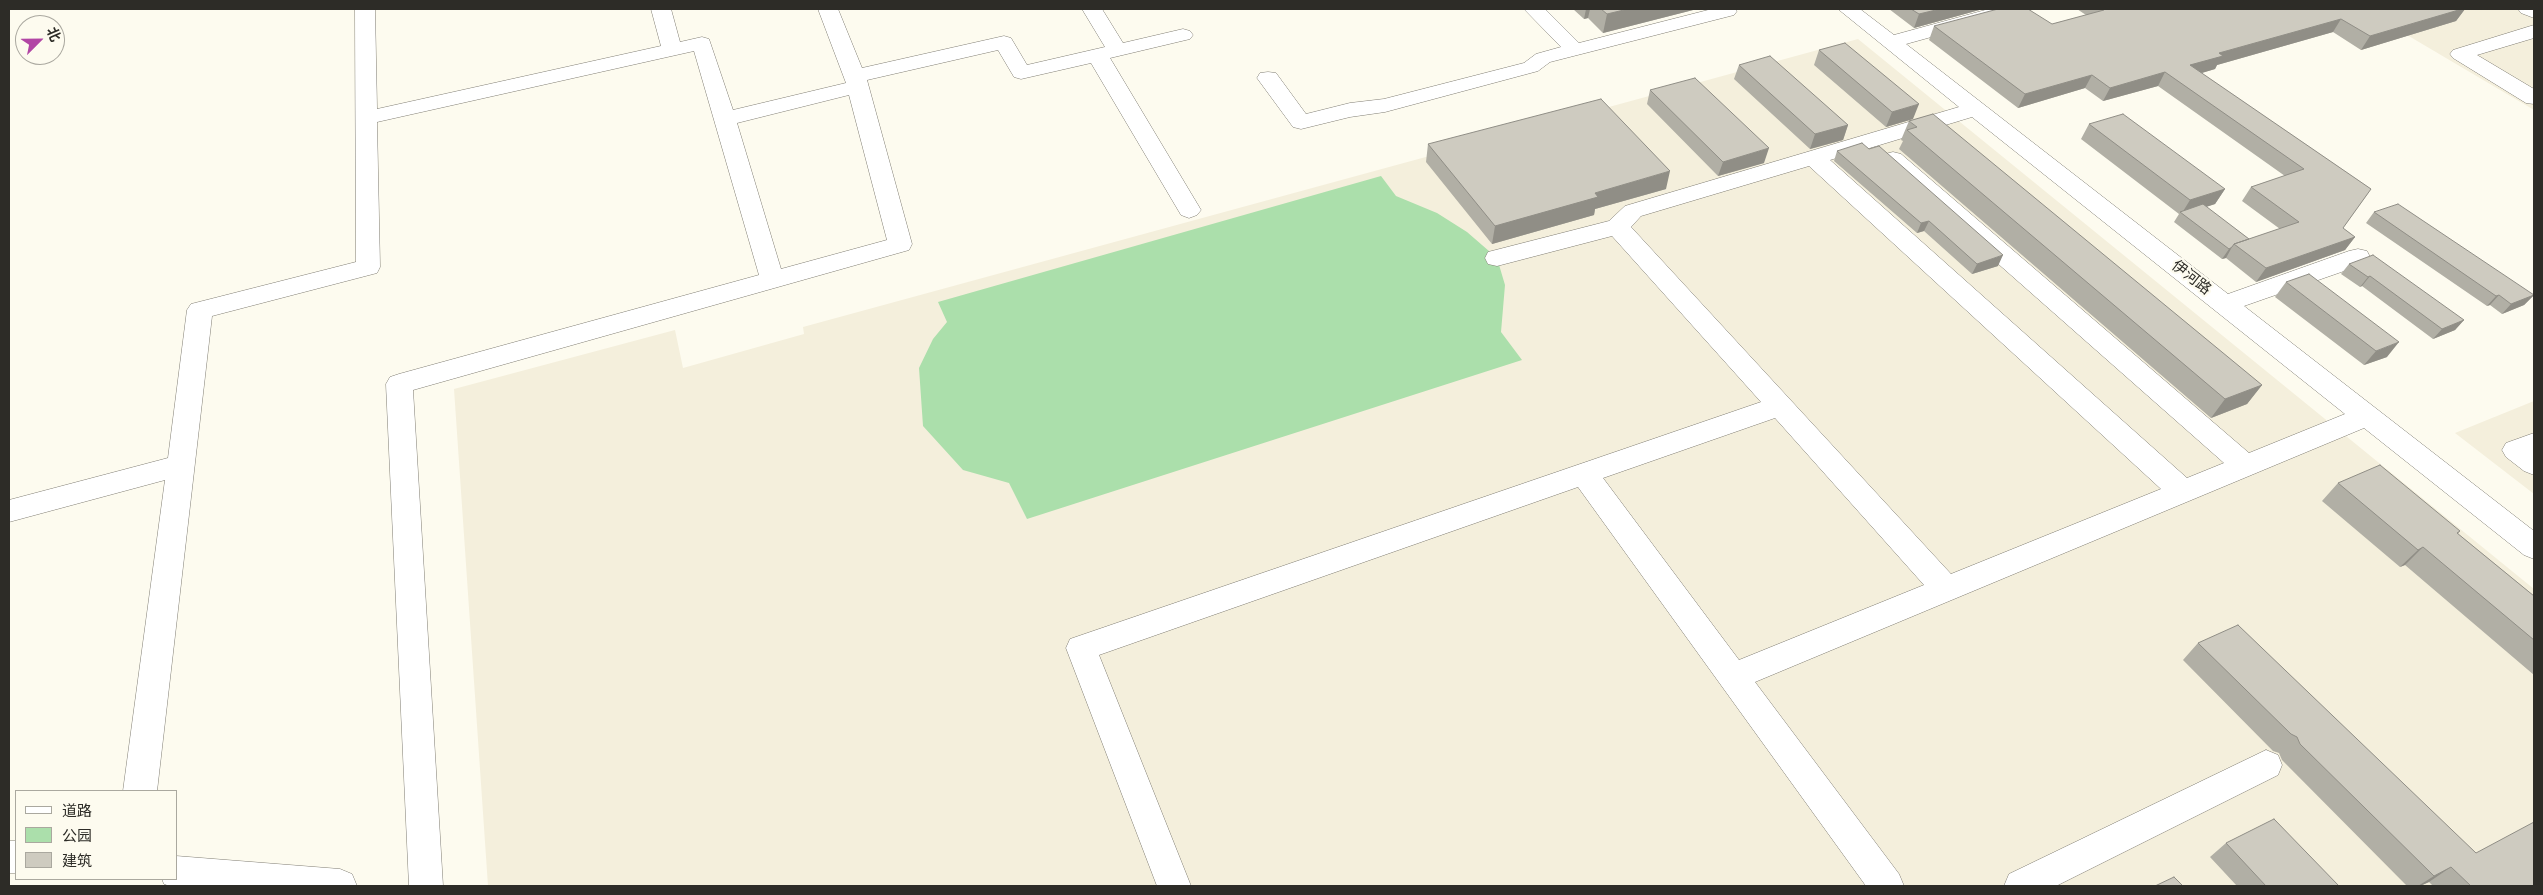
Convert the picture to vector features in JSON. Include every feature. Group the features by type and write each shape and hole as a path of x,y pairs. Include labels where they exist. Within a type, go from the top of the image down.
{"street":[{"path":"140,790 200,310 368,267 365,9"},
{"path":"661,9 672,50"},
{"path":"426,886 399,384 900,244 856,82 828,9"},
{"path":"1092,9 1108,53 1189,210"},
{"path":"1534,9 1575,50"},
{"path":"1268,78 1301,122 1350,110 1384,105 1531,67 1543,58 1727,11 1724,9"},
{"name":"伊河路","path":"1848,9 2534,547"},
{"path":"1890,42 2011,9"},
{"path":"2528,9 2534,12"},
{"path":"2534,31 2460,54 2534,98"},
{"path":"725,119 1004,42 1021,73 1183,35"},
{"path":"366,118 702,44 770,273"},
{"path":"1497,258 1617,227 1633,211 1975,110"},
{"path":"1872,140 2246,466"},
{"path":"1813,158 2182,492"},
{"path":"1617,227 1946,589"},
{"path":"2224,304 2358,256"},
{"path":"1166,884 1081,648 1780,406"},
{"path":"1732,677 2367,416"},
{"path":"2534,443 2516,450 2534,464"},
{"path":"9,511 181,465"},
{"path":"1584,474 1887,886"},
{"path":"2021,886 2266,765"},
{"path":"178,872 340,886"}],"shaded area":[{"path":"2363,9 2534,9 2534,110"},
{"path":"1858,39 2534,589 2534,886 488,886 454,389 675,330 683,368 804,334 803,327"},
{"path":"2534,401 2534,494 2455,433"}],"green space":[{"path":"1381,176 1396,196 1437,213 1467,232 1497,258 1505,285 1501,332 1522,360 1027,519 1009,483 963,470 923,426 919,368 933,339 947,322 938,302"}],"building":[{"path":"1601,9 1628,9 1607,14"},
{"path":"1911,9 1940,9 1919,14"},
{"path":"1998,9 2028,9 2052,24 2103,9 2462,9 2370,36 2341,19 2219,53 2223,56 2190,65 2371,189 2343,228 2355,237 2266,268 2234,244 2299,222 2251,187 2304,169 2165,72 2110,88 2092,75 2025,94 1934,26"},
{"path":"1845,43 1919,104 1892,112 1819,50"},
{"path":"1770,56 1848,125 1815,134 1739,65"},
{"path":"1695,78 1769,148 1723,162 1650,90"},
{"path":"1601,99 1670,171 1595,193 1598,197 1495,226 1428,144"},
{"path":"1933,114 2262,385 2225,399 1907,130 1917,127 1909,121"},
{"path":"2123,114 2225,189 2190,200 2089,124"},
{"path":"1862,143 1869,149 1879,146 2003,255 1977,264 1929,221 1921,223 1837,151"},
{"path":"2203,204 2249,239 2234,244 2229,249 2180,212"},
{"path":"2398,204 2534,295 2511,304 2499,295 2496,296 2374,212"},
{"path":"2373,255 2464,320 2442,329 2370,276 2368,277 2349,264"},
{"path":"2309,274 2399,342 2376,351 2286,282"},
{"path":"2380,465 2460,531 2457,533 2534,596 2534,640 2423,547 2418,550 2338,483"},
{"path":"2238,625 2476,853 2534,822 2534,886 2471,886 2451,867 2434,876 2300,744 2297,737 2291,734 2198,643"},
{"path":"2274,819 2339,886 2266,886 2226,843"},
{"path":"2174,877 2183,886 2155,886"}]}
